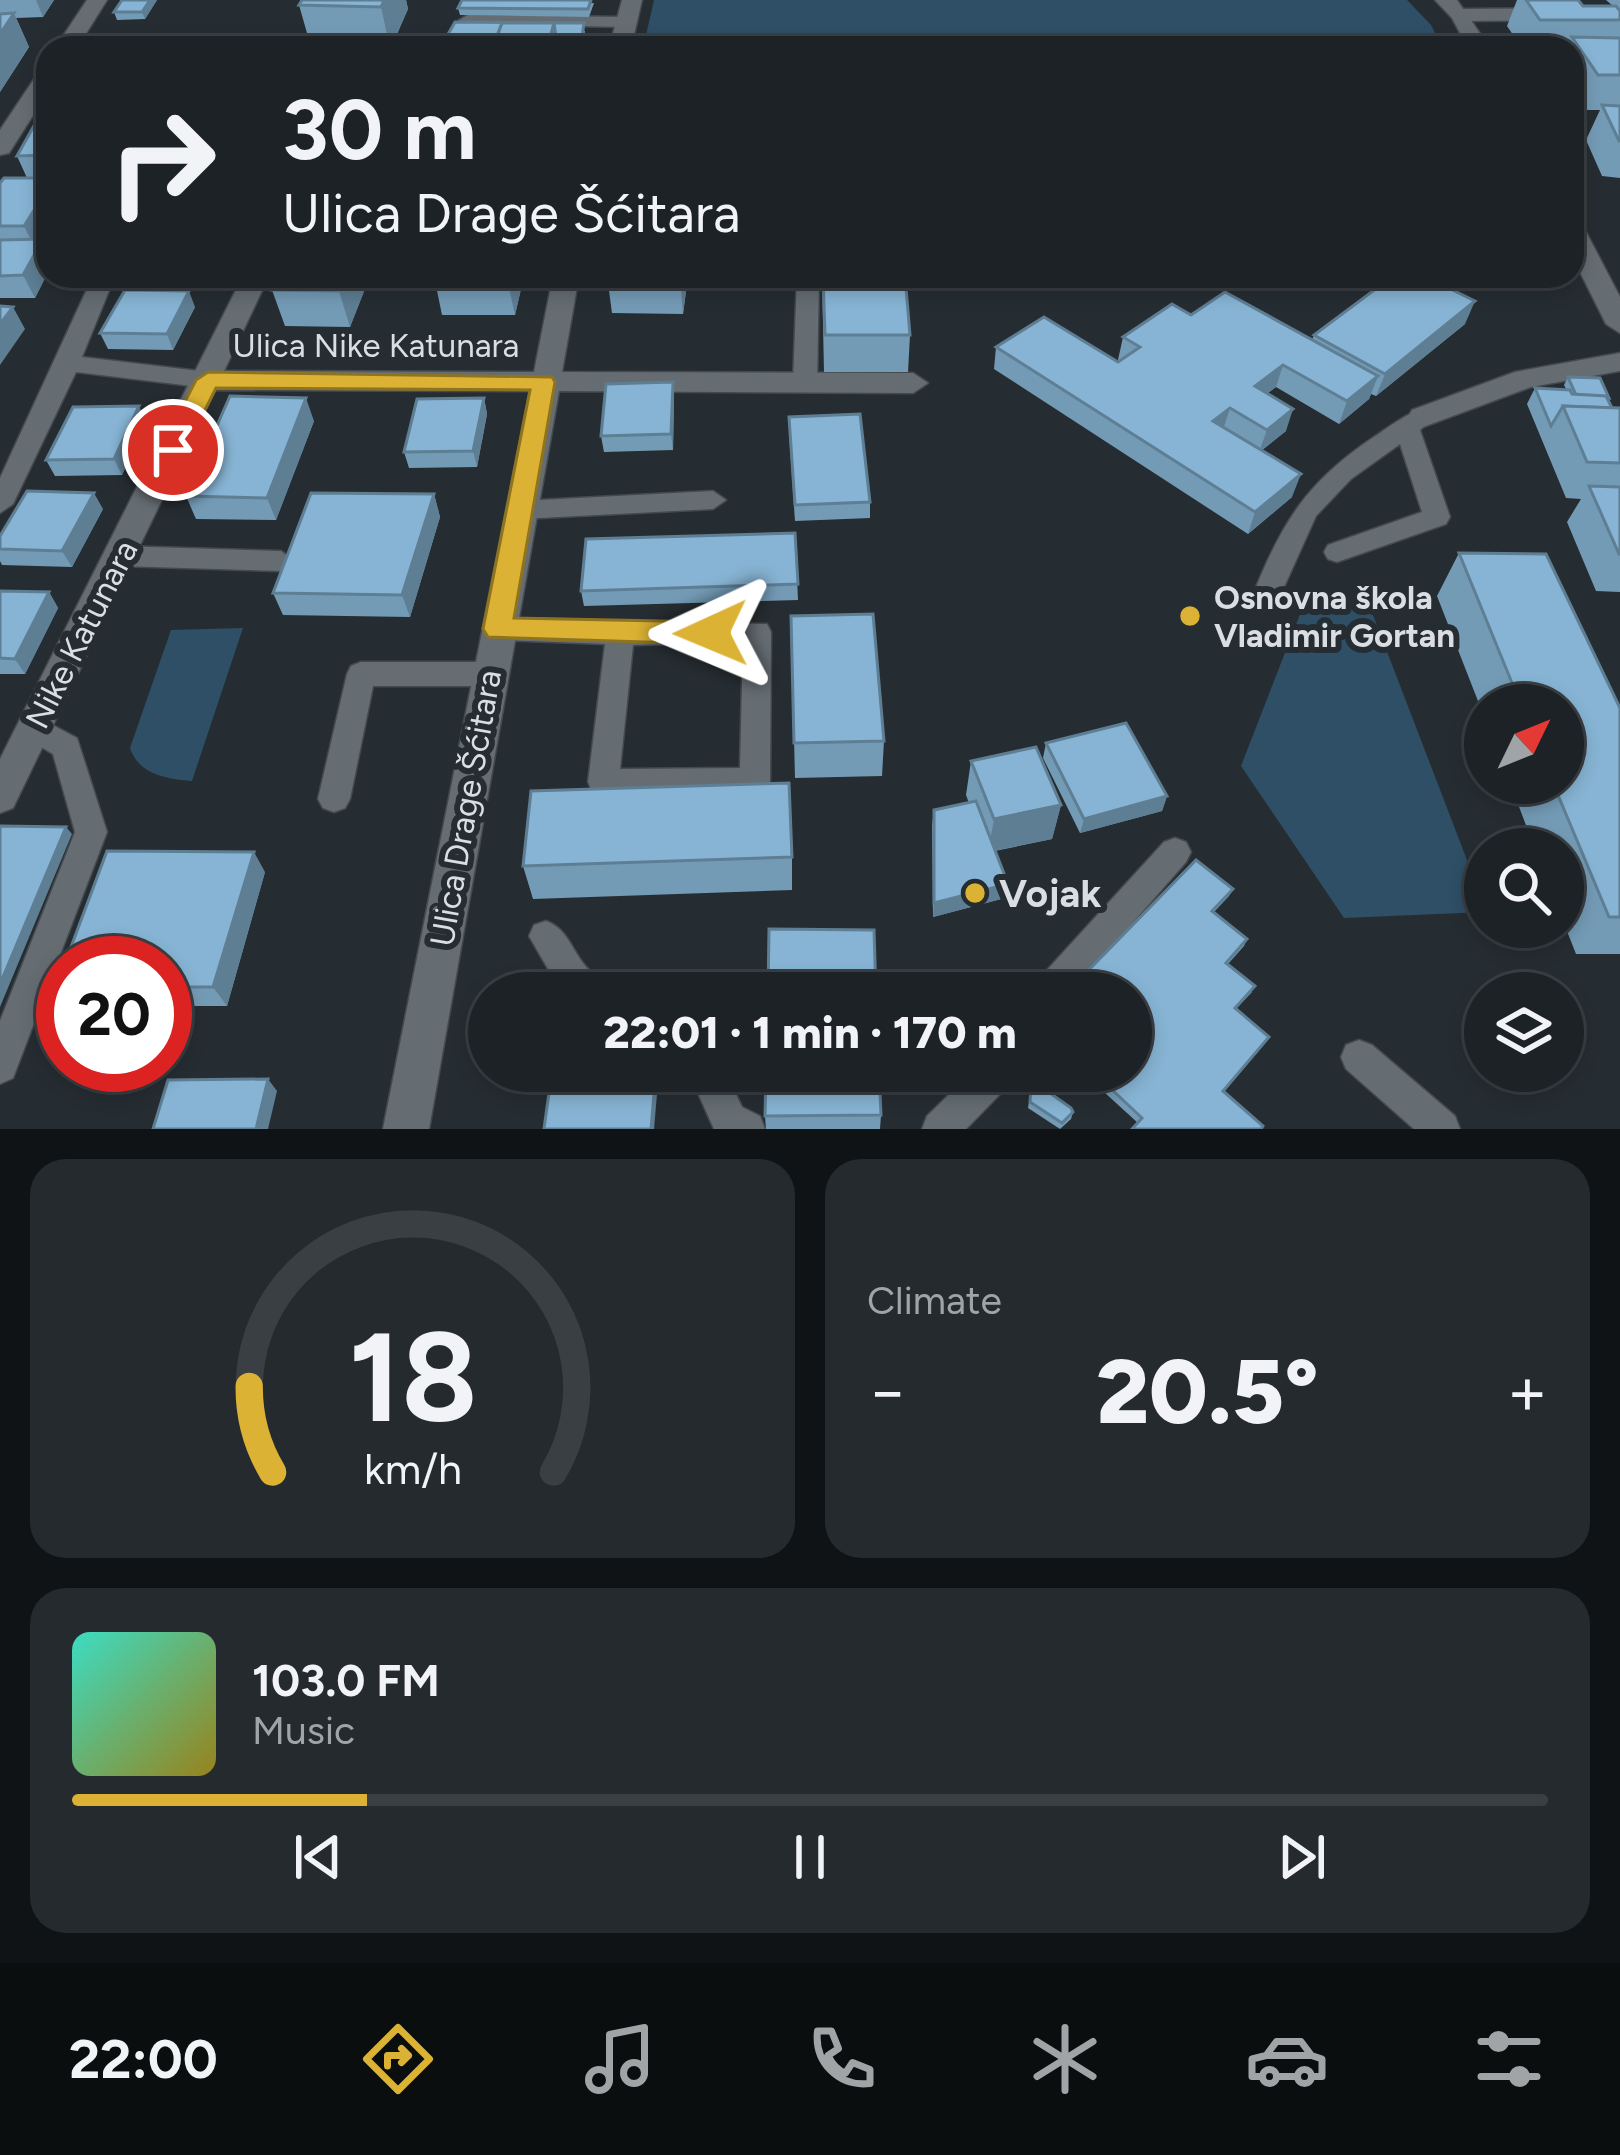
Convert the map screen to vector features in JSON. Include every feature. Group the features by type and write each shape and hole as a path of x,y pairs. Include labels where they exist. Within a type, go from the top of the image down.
{"street":[{"path":"74,36 97,0"},
{"path":"1453,8 1620,14"},
{"path":"1453,8 1471,36"},
{"path":"0,148 36,93"},
{"path":"1584,252 1618,316"},
{"name":"Nike Katunara","path":"0,796 250,288"},
{"name":"Ulica Drage Šćitara","path":"406,1129 563,288"},
{"path":"1415,423 1525,379 1620,362"},
{"name":"Ulica Nike Katunara","path":"208,380 913,383"}],"lane":[{"path":"468,20 629,11"},
{"path":"0,504 99,288"},
{"path":"805,383 808,288"},
{"path":"68,363 208,380"},
{"path":"1265,600 1284,545 1303,509 1334,476 1415,423 1437,517 1337,552"},
{"path":"520,510 713,500"},
{"path":"120,556 281,562"},
{"path":"498,629 620,634 768,632 755,781 603,782 620,634"},
{"path":"334,799 361,674 490,674"},
{"path":"0,1066 91,832 66,747 34,728"},
{"path":"1068,972 1175,852"},
{"path":"546,936 568,972"},
{"path":"1359,1057 1442,1129"},
{"path":"716,1092 729,1120 747,1129"},
{"path":"940,1129 977,1092"}],"shaded area":[{"path":"654,0 1407,0 1437,36 646,36"},
{"path":"1368,602 1464,852 1464,913 1344,918 1241,766 1302,609"},
{"path":"243,628 192,781 147,770 130,748 171,630"}],"building":[{"path":"122,0 150,0 142,12 114,12"},
{"path":"302,0 384,0 381,7 299,5"},
{"path":"462,0 591,0 588,9 458,8"},
{"path":"1526,0 1616,6 1620,20 1540,20"},
{"path":"14,13 0,34 0,14"},
{"path":"455,22 584,23 582,36 556,36 554,23 502,23 497,36 447,36"},
{"path":"502,23 554,23 550,36 497,36"},
{"path":"1584,37 1620,38 1620,75 1598,75 1584,55"},
{"path":"1602,105 1620,106 1620,141 1619,141"},
{"path":"36,122 36,155 17,156"},
{"path":"4,178 36,178 36,207 24,226 0,226"},
{"path":"36,239 36,252 23,275 0,276 0,240"},
{"path":"273,288 340,288 339,291"},
{"path":"823,288 906,288 910,335 825,335"},
{"path":"1377,288 1448,288 1475,301 1385,374 1314,335"},
{"path":"125,290 189,291 167,334 100,333"},
{"path":"1225,292 1378,376 1347,401 1283,365 1255,386 1293,409 1267,430 1230,408 1213,421 1301,474 1255,512 996,347 1044,317 1118,362 1140,347 1123,337 1172,304 1191,315"},
{"path":"0,306 13,307 0,324"},
{"path":"1568,377 1600,378 1609,398 1576,395"},
{"path":"673,382 671,434 601,436 606,384"},
{"path":"1535,388 1606,396 1612,408 1563,406 1551,426"},
{"path":"230,396 306,398 267,498 186,496"},
{"path":"484,398 473,451 404,452 417,399"},
{"path":"139,406 114,459 46,460 73,407"},
{"path":"1563,406 1620,408 1620,463 1587,462"},
{"path":"860,414 870,502 795,505 789,417"},
{"path":"1589,486 1620,487 1620,554 1619,554"},
{"path":"27,491 94,493 62,551 0,549 0,536"},
{"path":"311,493 434,494 402,595 273,593"},
{"path":"795,533 798,584 581,591 586,539"},
{"path":"1459,553 1546,554 1620,708 1620,917 1609,917 1584,857 1584,828 1572,828 1562,804 1584,804 1584,684 1512,684"},
{"path":"0,591 49,592 15,659 0,658"},
{"path":"873,614 884,741 794,743 791,616"},
{"path":"1126,723 1167,796 1084,819 1046,743"},
{"path":"1036,747 1061,805 994,819 971,761"},
{"path":"789,783 792,857 523,866 531,791"},
{"path":"976,801 1008,884 934,903 934,810"},
{"path":"0,826 66,827 0,984"},
{"path":"107,851 254,852 213,987 192,987 192,936 75,936"},
{"path":"1196,860 1233,889 1212,911 1247,939 1226,963 1255,986 1235,1008 1269,1037 1223,1091 1261,1129 1132,1129 1142,1118 1114,1092 1152,1092 1152,972 1087,972"},
{"path":"769,929 874,930 875,972 768,972"},
{"path":"268,1079 256,1129 153,1129 164,1092 192,1092 192,1080"},
{"path":"549,1092 654,1092 651,1129 544,1129"},
{"path":"766,1092 880,1092 881,1115 765,1116"},
{"path":"1031,1092 1048,1092 1073,1112 1062,1123 1030,1102"}],"place":[{"name":"Osnovna škola Vladimir Gortan","path":"1190,616"},
{"name":"Vojak","path":"975,893"}],"route":[{"path":"173,450 208,380 543,382 498,629 711,633"}]}
